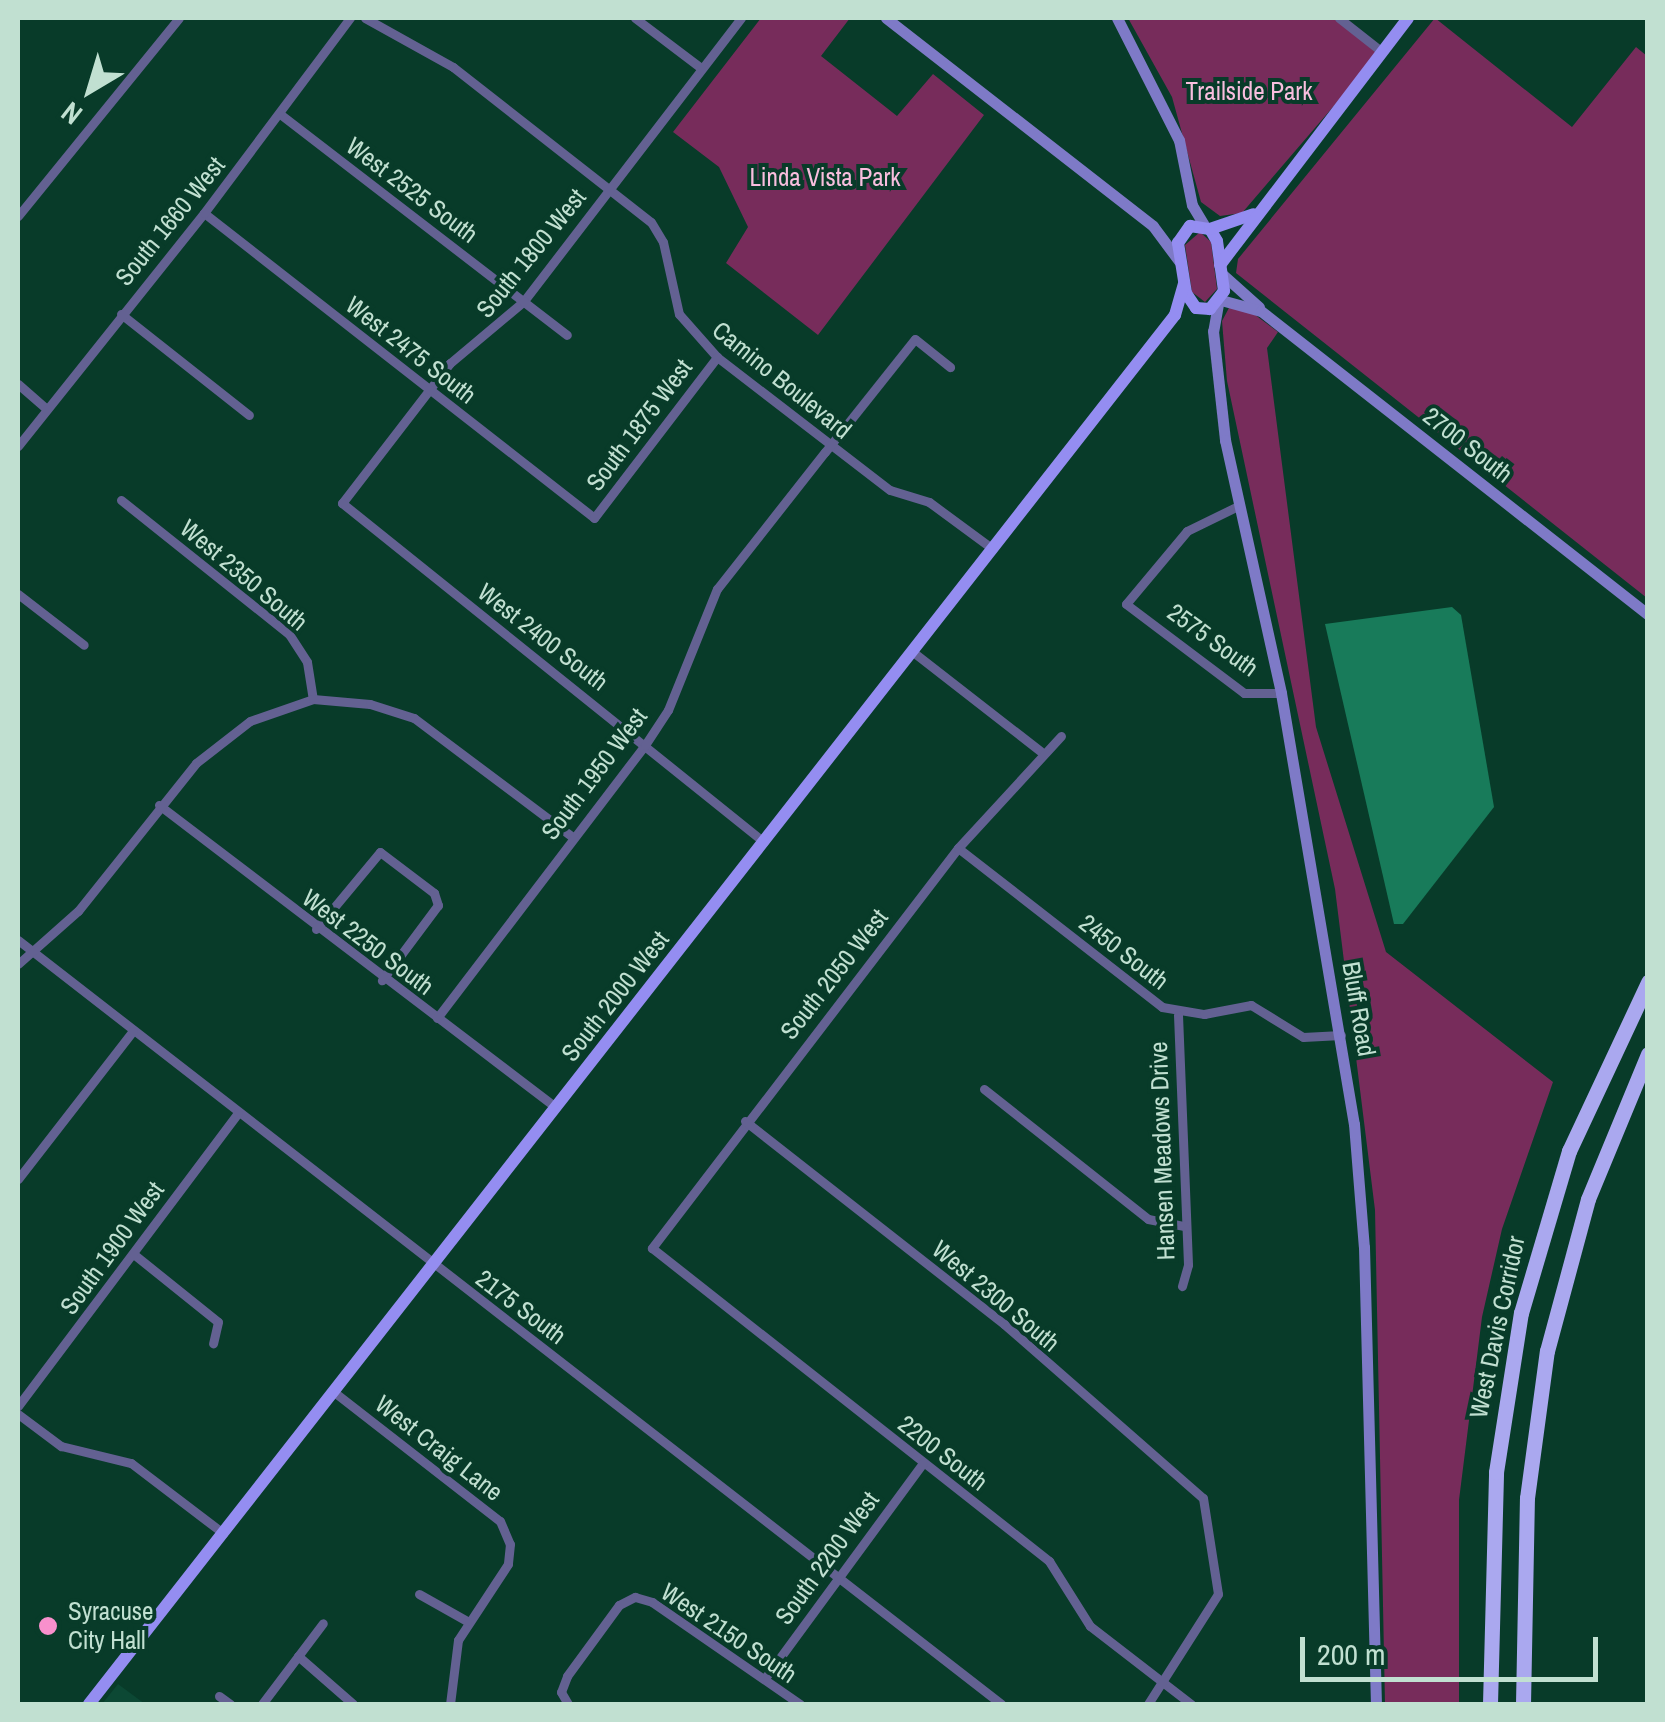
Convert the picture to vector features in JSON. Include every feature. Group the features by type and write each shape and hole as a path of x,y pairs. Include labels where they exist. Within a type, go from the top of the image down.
{"highway":[{"name":"West Davis Corridor","path":"1490,1704 1496,1472 1521,1312 1570,1150 1648,982"},
{"path":"1524,1704 1528,1498 1547,1352 1588,1198 1648,1054"}],"main road":[{"path":"1221,269 1254,214 1408,18"},
{"path":"1199,308 1184,284 1184,231 1254,214"},
{"path":"1174,315 1220,302 1221,269 1208,228"},
{"name":"South 2000 West","path":"89,1704 1174,315 1184,284"}],"street":[{"path":"18,216 180,18"},
{"name":"South 1660 West","path":"18,446 204,214 350,18"},
{"name":"Camino Boulevard","path":"365,18 453,67 651,222 663,242 679,314 717,357 890,490 929,502 992,548"},
{"path":"635,18 700,68"},
{"name":"South 1800 West","path":"342,503 428,390 524,301 741,18"},
{"path":"886,18 1153,226 1181,265"},
{"path":"1118,18 1179,140 1190,196 1208,228"},
{"path":"1339,18 1381,52"},
{"name":"West 2525 South","path":"280,114 567,335"},
{"path":"1153,226 1184,231 1190,196"},
{"name":"West 2475 South","path":"204,214 594,518"},
{"name":"2700 South","path":"1221,269 1262,311 1648,614"},
{"path":"1220,302 1262,311"},
{"name":"Bluff Road","path":"1220,302 1213,332 1238,506 1282,693 1341,1035 1364,1247 1376,1704"},
{"name":"Bluff Road","path":"1199,308 1213,332"},
{"path":"122,314 249,415"},
{"name":"South 1950 West","path":"438,1018 668,710 718,589 914,338 950,367"},
{"name":"South 1875 West","path":"594,518 717,357"},
{"path":"18,384 46,408"},
{"name":"West 2350 South","path":"121,500 289,634 307,662 313,699"},
{"name":"West 2400 South","path":"342,503 764,842"},
{"name":"2575 South","path":"1238,506 1187,532 1126,604 1244,693 1282,693"},
{"path":"18,594 84,645"},
{"path":"913,652 1040,751"},
{"path":"18,964 78,911 196,763 250,720 313,699 370,704 414,718 571,836"},
{"name":"South 2050 West","path":"652,1248 714,1174 746,1121 958,848 1040,751 1060,736"},
{"name":"West 2250 South","path":"159,805 382,980 556,1107"},
{"name":"2450 South","path":"958,848 1178,1014 1251,1005 1303,1037 1341,1035"},
{"path":"316,929 374,854 388,857 440,900 382,980"},
{"name":"2175 South","path":"18,940 1001,1704"},
{"name":"Hansen Meadows Drive","path":"1178,1014 1188,1265 1182,1286"},
{"path":"18,1179 133,1032"},
{"path":"984,1089 1148,1218 1184,1226"},
{"name":"South 1900 West","path":"18,1410 136,1256 238,1113"},
{"name":"West 2300 South","path":"746,1121 1004,1324 1191,1483 1209,1512 1218,1594 1164,1684"},
{"name":"2200 South","path":"652,1248 1049,1561 1090,1626 1190,1704"},
{"path":"136,1256 218,1322 213,1343"},
{"name":"West Craig Lane","path":"334,1392 500,1521 510,1544 508,1564 468,1621"},
{"path":"18,1410 61,1446 131,1463 223,1533"},
{"name":"South 2200 West","path":"765,1678 923,1463"},
{"path":"419,1594 468,1621 453,1654 450,1704"},
{"name":"West 2150 South","path":"568,1704 561,1692 619,1605 635,1597 652,1602 800,1704"},
{"path":"262,1704 322,1624"},
{"path":"298,1656 352,1704"},
{"path":"1148,1704 1164,1684"},
{"path":"219,1696 230,1704"}],"shaded area":[{"path":"1452,607 1461,615 1494,807 1403,924 1394,924 1325,624"},
{"path":"118,1684 145,1704 102,1704"}],"green space":[{"name":"Linda Vista Park","path":"761,18 850,18 821,56 897,116 933,74 984,115 818,335 726,263 748,227 719,167 673,132"},
{"name":"Trailside Park","path":"1128,18 1339,18 1381,51 1242,213 1220,216 1201,202 1172,97"},
{"path":"1435,18 1572,127 1636,47 1647,56 1647,598 1236,273 1238,259"},
{"path":"1200,232 1211,242 1217,289 1205,302 1192,292 1185,245"},
{"path":"1230,306 1246,308 1278,332 1267,348 1316,727 1386,952 1553,1082 1502,1229 1482,1317 1459,1500 1459,1704 1385,1704 1375,1210 1335,889 1227,381 1222,321"}],"place":[{"name":"Syracuse City Hall","path":"48,1626"}]}
